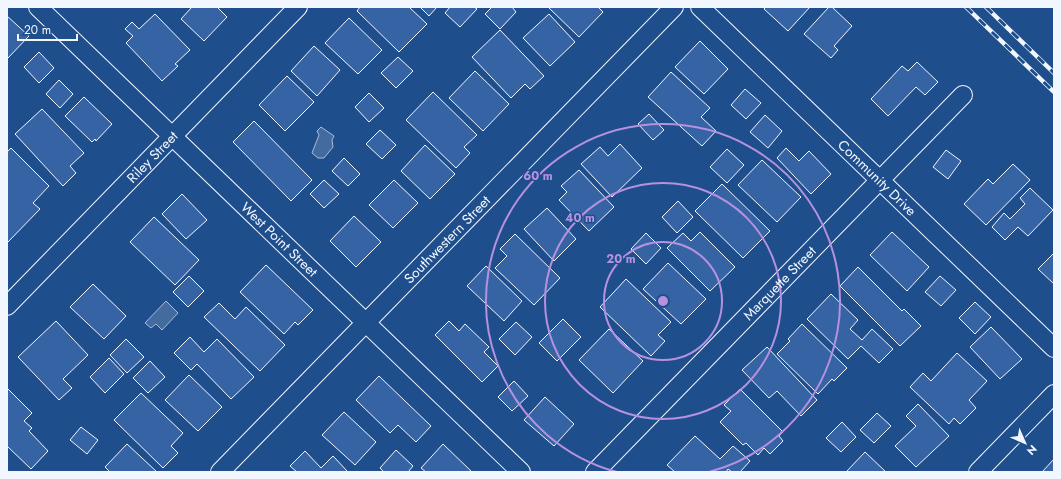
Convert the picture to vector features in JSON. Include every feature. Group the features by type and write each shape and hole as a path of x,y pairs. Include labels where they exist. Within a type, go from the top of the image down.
{"street":[{"name":"West Point Street","path":"38,7 521,472"},
{"name":"Riley Street","path":"7,306 298,7"},
{"name":"Southwestern Street","path":"220,472 674,7"},
{"name":"Community Drive","path":"700,7 1054,348"},
{"name":"Marquette Street","path":"595,472 963,95"},
{"path":"978,472 1054,394"}],"water":[{"path":"321,127 334,136 332,140 333,147 324,158 318,158 312,153 319,135 317,131"},
{"path":"166,301 178,313 162,330 156,324 151,328 145,323"}],"building":[{"path":"192,7 217,7 227,17 204,41 181,19"},
{"path":"360,7 409,7 427,24 399,52 357,11"},
{"path":"420,7 437,7 429,16"},
{"path":"450,7 474,7 477,9 460,27 445,13"},
{"path":"492,7 512,7 516,12 500,29 485,14"},
{"path":"548,7 598,7 603,12 579,37"},
{"path":"766,7 810,7 788,31 764,9"},
{"path":"829,7 832,7 852,26 834,46 838,50 831,58 804,34"},
{"path":"155,14 190,50 175,64 178,66 162,81 126,43 133,36 125,29 132,22 139,29"},
{"path":"549,14 575,42 550,66 523,38"},
{"path":"7,16 29,36 7,59"},
{"path":"349,18 382,50 358,74 325,43"},
{"path":"500,30 544,76 530,89 525,84 511,98 472,57"},
{"path":"700,41 728,69 704,94 675,67"},
{"path":"314,46 340,70 317,96 291,71"},
{"path":"39,52 54,68 39,83 24,67"},
{"path":"398,57 413,71 396,88 381,73"},
{"path":"917,62 938,82 925,95 916,87 888,116 871,99 902,66 908,71"},
{"path":"475,71 509,104 483,131 449,98"},
{"path":"671,72 710,108 701,117 716,131 702,146 648,97"},
{"path":"287,76 314,102 285,131 259,105"},
{"path":"59,80 73,94 60,108 46,94"},
{"path":"745,89 761,103 746,119 731,105"},
{"path":"433,92 477,135 464,147 470,153 456,168 406,120"},
{"path":"369,93 384,108 369,122 355,107"},
{"path":"84,97 112,124 96,141 95,139 92,142 65,116"},
{"path":"42,109 84,153 70,166 76,173 63,186 15,134"},
{"path":"649,114 664,130 653,140 638,124"},
{"path":"765,115 782,131 768,148 750,132"},
{"path":"254,121 312,180 291,201 233,142"},
{"path":"380,130 396,145 382,159 366,144"},
{"path":"620,144 642,168 612,197 581,164 600,147 608,156"},
{"path":"425,145 455,174 430,199 401,171"},
{"path":"11,148 49,186 33,203 40,209 7,243 7,152"},
{"path":"786,148 799,161 809,151 831,174 811,194 777,158"},
{"path":"727,149 744,165 727,183 710,167"},
{"path":"946,150 961,161 948,179 933,167"},
{"path":"344,158 360,174 348,186 332,171"},
{"path":"762,160 801,197 777,222 738,185"},
{"path":"1013,164 1030,180 986,225 964,204 988,179 993,184"},
{"path":"579,170 614,207 589,231 559,200 567,192 561,186"},
{"path":"324,180 339,194 324,208 310,194"},
{"path":"394,180 418,203 393,228 369,205"},
{"path":"722,184 770,231 743,258 695,211"},
{"path":"1030,188 1053,210 1028,236 1018,227 1005,240 992,227 1004,213 1010,219 1025,204 1020,198"},
{"path":"182,194 207,220 186,239 162,214"},
{"path":"678,201 693,217 677,233 662,217"},
{"path":"547,208 576,239 554,261 524,229"},
{"path":"354,216 381,242 356,267 330,241"},
{"path":"154,217 199,260 175,285 130,242"},
{"path":"700,232 735,267 710,291 667,248 683,233 691,241"},
{"path":"892,232 929,267 907,291 870,255"},
{"path":"646,233 661,248 646,264 631,249"},
{"path":"515,234 560,278 534,305 495,268 507,256 500,249"},
{"path":"1054,253 1054,284 1038,269"},
{"path":"668,263 706,299 681,324 643,289"},
{"path":"266,265 313,310 298,325 295,322 284,334 240,292"},
{"path":"486,266 522,301 504,321 467,286"},
{"path":"858,267 902,311 904,309 921,326 900,346 840,286"},
{"path":"189,276 204,291 188,307 173,292"},
{"path":"940,276 956,290 941,306 925,292"},
{"path":"626,279 671,322 658,335 665,341 651,356 600,307"},
{"path":"93,284 126,316 104,339 70,307"},
{"path":"831,294 858,320 850,329 862,340 872,329 893,349 879,363 861,346 848,359 807,319"},
{"path":"975,302 991,317 975,334 959,318"},
{"path":"219,303 235,319 246,307 285,345 260,371 204,317"},
{"path":"563,319 581,337 557,361 539,343"},
{"path":"56,321 88,355 63,379 72,388 59,400 18,357"},
{"path":"449,321 459,331 465,324 489,347 484,352 498,366 482,382 435,335"},
{"path":"516,322 532,337 515,355 499,339"},
{"path":"802,324 847,368 834,381 832,379 818,394 777,354 790,341 788,339"},
{"path":"991,327 1022,359 1000,379 970,347"},
{"path":"609,329 643,361 613,393 579,360"},
{"path":"190,337 204,352 217,339 254,377 231,399 197,364 191,370 174,353"},
{"path":"126,339 144,357 127,373 110,355"},
{"path":"767,347 817,400 801,416 777,391 769,398 742,370"},
{"path":"957,353 987,381 969,400 976,408 960,424 954,418 949,424 910,387 923,373 931,381"},
{"path":"109,358 124,374 105,393 90,377"},
{"path":"150,361 165,377 148,393 133,378"},
{"path":"189,375 222,407 198,431 165,400"},
{"path":"379,376 431,426 416,442 398,425 390,433 356,400"},
{"path":"514,381 528,396 512,411 498,397"},
{"path":"7,388 32,413 24,421 32,428 29,431 48,451 31,469 7,446"},
{"path":"740,389 783,432 779,436 783,441 770,454 764,448 758,455 746,443 743,445 720,422 731,411 724,405"},
{"path":"141,393 183,433 171,446 178,453 163,468 114,420"},
{"path":"545,397 574,424 554,446 524,420"},
{"path":"918,404 949,436 916,467 895,446 916,426 906,416"},
{"path":"344,412 376,442 355,465 322,435"},
{"path":"877,413 891,426 874,443 860,430"},
{"path":"842,422 856,437 841,452 826,438"},
{"path":"81,427 98,440 87,454 70,440"},
{"path":"695,436 720,459 733,446 750,461 740,472 732,472 728,469 726,472 675,472 667,465"},
{"path":"127,444 157,472 110,472 105,467"},
{"path":"443,444 472,472 426,472 421,468"},
{"path":"396,450 413,466 408,472 384,472 380,468"},
{"path":"305,451 321,468 333,456 348,472 297,472 290,466"},
{"path":"865,452 886,472 846,472"},
{"path":"1054,459 1054,472 1042,472"}],"railway":[{"path":"966,7 1054,92"},
{"path":"986,7 1054,73"}]}
